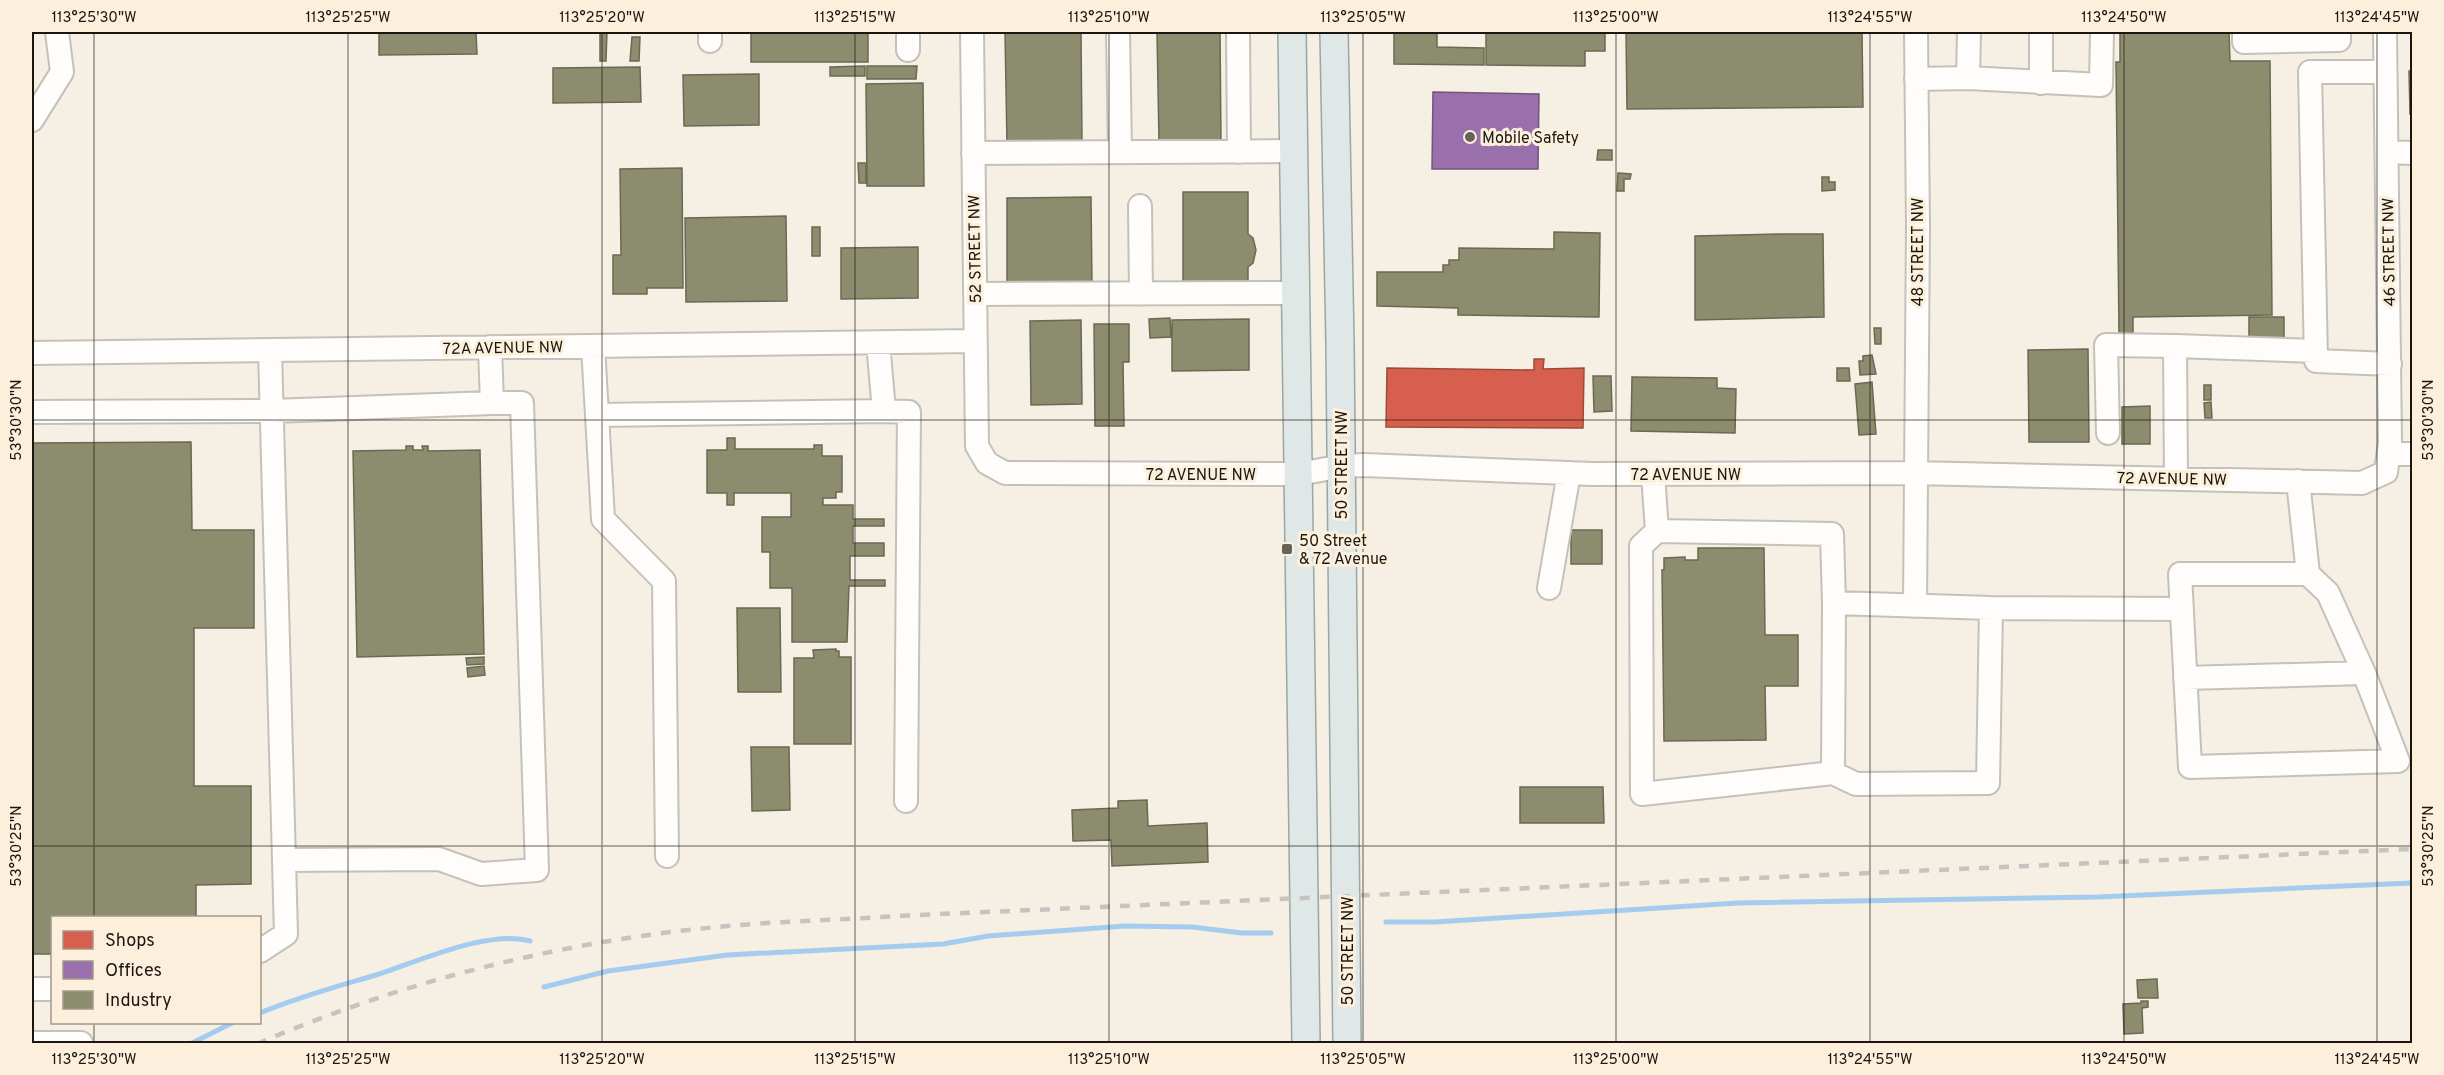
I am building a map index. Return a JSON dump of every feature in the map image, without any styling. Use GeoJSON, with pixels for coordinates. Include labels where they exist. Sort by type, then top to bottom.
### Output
{"type":"FeatureCollection","features":[{"type":"Feature","properties":{"kind":"main road"},"geometry":{"type":"LineString","coordinates":[[1292,32],[1306,1044]]}},
{"type":"Feature","properties":{"kind":"main road","name":"50 STREET NW"},"geometry":{"type":"LineString","coordinates":[[1334,32],[1342,466],[1347,1044]]}},
{"type":"Feature","properties":{"kind":"street"},"geometry":{"type":"LineString","coordinates":[[32,120],[62,72],[57,32]]}},
{"type":"Feature","properties":{"kind":"street","name":"52 STREET NW"},"geometry":{"type":"LineString","coordinates":[[972,32],[977,446],[987,463]]}},
{"type":"Feature","properties":{"kind":"street"},"geometry":{"type":"LineString","coordinates":[[1118,32],[1120,152]]}},
{"type":"Feature","properties":{"kind":"street"},"geometry":{"type":"LineString","coordinates":[[1238,32],[1239,152]]}},
{"type":"Feature","properties":{"kind":"street","name":"48 STREET NW"},"geometry":{"type":"LineString","coordinates":[[1915,606],[1914,473],[1918,226],[1916,32]]}},
{"type":"Feature","properties":{"kind":"street"},"geometry":{"type":"LineString","coordinates":[[1968,78],[1969,32]]}},
{"type":"Feature","properties":{"kind":"street"},"geometry":{"type":"LineString","coordinates":[[2041,32],[2041,83]]}},
{"type":"Feature","properties":{"kind":"street"},"geometry":{"type":"LineString","coordinates":[[1916,79],[1968,78],[2101,85],[2102,32]]}},
{"type":"Feature","properties":{"kind":"street"},"geometry":{"type":"LineString","coordinates":[[2244,32],[2244,42],[2339,40],[2339,32]]}},
{"type":"Feature","properties":{"kind":"street","name":"46 STREET NW"},"geometry":{"type":"LineString","coordinates":[[2385,32],[2390,364],[2387,463]]}},
{"type":"Feature","properties":{"kind":"street"},"geometry":{"type":"LineString","coordinates":[[2385,72],[2310,72],[2316,361],[2390,364]]}},
{"type":"Feature","properties":{"kind":"street"},"geometry":{"type":"LineString","coordinates":[[973,153],[1293,151]]}},
{"type":"Feature","properties":{"kind":"street"},"geometry":{"type":"LineString","coordinates":[[2387,152],[2412,153]]}},
{"type":"Feature","properties":{"kind":"street"},"geometry":{"type":"LineString","coordinates":[[1140,206],[1141,294]]}},
{"type":"Feature","properties":{"kind":"street"},"geometry":{"type":"LineString","coordinates":[[975,294],[1296,293]]}},
{"type":"Feature","properties":{"kind":"street","name":"72A AVENUE NW"},"geometry":{"type":"LineString","coordinates":[[32,353],[975,341]]}},
{"type":"Feature","properties":{"kind":"street"},"geometry":{"type":"LineString","coordinates":[[878,343],[884,411]]}},
{"type":"Feature","properties":{"kind":"street"},"geometry":{"type":"LineString","coordinates":[[2108,433],[2106,345],[2316,351]]}},
{"type":"Feature","properties":{"kind":"street"},"geometry":{"type":"LineString","coordinates":[[593,346],[603,519],[664,581],[667,856]]}},
{"type":"Feature","properties":{"kind":"street"},"geometry":{"type":"LineString","coordinates":[[2175,346],[2176,478]]}},
{"type":"Feature","properties":{"kind":"street"},"geometry":{"type":"LineString","coordinates":[[490,347],[492,403]]}},
{"type":"Feature","properties":{"kind":"street"},"geometry":{"type":"LineString","coordinates":[[261,950],[286,934],[270,350]]}},
{"type":"Feature","properties":{"kind":"street"},"geometry":{"type":"LineString","coordinates":[[32,412],[272,411],[522,403],[537,870],[481,874],[439,859],[284,860]]}},
{"type":"Feature","properties":{"kind":"street"},"geometry":{"type":"LineString","coordinates":[[597,415],[909,412],[906,801]]}},
{"type":"Feature","properties":{"kind":"street"},"geometry":{"type":"LineString","coordinates":[[2387,463],[2412,454]]}},
{"type":"Feature","properties":{"kind":"street","name":"72 AVENUE NW"},"geometry":{"type":"LineString","coordinates":[[987,463],[1005,473],[1021,474],[1299,474],[1342,466],[1569,473],[1914,473],[2362,483],[2387,463]]}},
{"type":"Feature","properties":{"kind":"street"},"geometry":{"type":"LineString","coordinates":[[1549,588],[1569,473]]}},
{"type":"Feature","properties":{"kind":"street"},"geometry":{"type":"LineString","coordinates":[[1653,474],[1657,531]]}},
{"type":"Feature","properties":{"kind":"street"},"geometry":{"type":"LineString","coordinates":[[2298,481],[2308,574],[2328,593],[2364,673],[2398,761],[2190,767],[2180,574],[2308,574]]}},
{"type":"Feature","properties":{"kind":"street"},"geometry":{"type":"LineString","coordinates":[[1833,773],[1832,534],[1657,531],[1641,546],[1642,794],[1833,773],[1856,784],[1988,783],[1991,608]]}},
{"type":"Feature","properties":{"kind":"street"},"geometry":{"type":"LineString","coordinates":[[1834,603],[1991,608],[2182,609]]}},
{"type":"Feature","properties":{"kind":"street"},"geometry":{"type":"LineString","coordinates":[[2186,678],[2364,673]]}},
{"type":"Feature","properties":{"kind":"street"},"geometry":{"type":"LineString","coordinates":[[32,989],[51,989]]}},
{"type":"Feature","properties":{"kind":"street"},"geometry":{"type":"LineString","coordinates":[[32,1043],[81,1043]]}},
{"type":"Feature","properties":{"kind":"building: Shops"},"geometry":{"type":"Polygon","coordinates":[[[1534,359],[1544,359],[1543,369],[1584,368],[1583,428],[1386,427],[1387,368],[1534,370],[1534,359]]]}},
{"type":"Feature","properties":{"kind":"building: Offices"},"geometry":{"type":"Polygon","coordinates":[[[1433,92],[1539,94],[1538,169],[1432,169],[1433,92]]]}},
{"type":"Feature","properties":{"kind":"building: Industry"},"geometry":{"type":"Polygon","coordinates":[[[379,32],[476,32],[477,54],[379,55],[379,32]]]}},
{"type":"Feature","properties":{"kind":"building: Industry"},"geometry":{"type":"Polygon","coordinates":[[[600,32],[607,32],[606,61],[600,61],[600,32]]]}},
{"type":"Feature","properties":{"kind":"building: Industry"},"geometry":{"type":"Polygon","coordinates":[[[751,32],[868,32],[868,62],[751,62],[751,32]]]}},
{"type":"Feature","properties":{"kind":"building: Industry"},"geometry":{"type":"Polygon","coordinates":[[[1005,32],[1081,32],[1082,143],[1007,144],[1005,32]]]}},
{"type":"Feature","properties":{"kind":"building: Industry"},"geometry":{"type":"Polygon","coordinates":[[[1157,32],[1220,32],[1221,141],[1159,142],[1157,32]]]}},
{"type":"Feature","properties":{"kind":"building: Industry"},"geometry":{"type":"Polygon","coordinates":[[[1394,32],[1437,32],[1437,47],[1484,48],[1484,65],[1394,64],[1394,32]]]}},
{"type":"Feature","properties":{"kind":"building: Industry"},"geometry":{"type":"Polygon","coordinates":[[[1486,32],[1605,32],[1605,51],[1585,51],[1585,66],[1486,65],[1486,32]]]}},
{"type":"Feature","properties":{"kind":"building: Industry"},"geometry":{"type":"Polygon","coordinates":[[[1626,32],[1862,32],[1863,107],[1627,109],[1626,32]]]}},
{"type":"Feature","properties":{"kind":"building: Industry"},"geometry":{"type":"Polygon","coordinates":[[[2120,32],[2229,32],[2230,61],[2270,61],[2272,315],[2133,317],[2133,333],[2119,333],[2116,62],[2120,62],[2120,32]]]}},
{"type":"Feature","properties":{"kind":"building: Industry"},"geometry":{"type":"Polygon","coordinates":[[[632,37],[640,37],[639,61],[630,61],[632,37]]]}},
{"type":"Feature","properties":{"kind":"building: Industry"},"geometry":{"type":"Polygon","coordinates":[[[865,66],[865,76],[830,76],[830,67],[865,66]]]}},
{"type":"Feature","properties":{"kind":"building: Industry"},"geometry":{"type":"Polygon","coordinates":[[[867,66],[917,66],[916,79],[867,79],[867,66]]]}},
{"type":"Feature","properties":{"kind":"building: Industry"},"geometry":{"type":"Polygon","coordinates":[[[640,67],[641,102],[553,103],[553,68],[640,67]]]}},
{"type":"Feature","properties":{"kind":"building: Industry"},"geometry":{"type":"Polygon","coordinates":[[[2409,71],[2412,71],[2412,114],[2410,114],[2409,71]]]}},
{"type":"Feature","properties":{"kind":"building: Industry"},"geometry":{"type":"Polygon","coordinates":[[[759,74],[759,125],[684,126],[683,75],[759,74]]]}},
{"type":"Feature","properties":{"kind":"building: Industry"},"geometry":{"type":"Polygon","coordinates":[[[923,83],[924,186],[867,186],[866,84],[923,83]]]}},
{"type":"Feature","properties":{"kind":"building: Industry"},"geometry":{"type":"Polygon","coordinates":[[[1598,150],[1612,150],[1612,160],[1597,160],[1598,150]]]}},
{"type":"Feature","properties":{"kind":"building: Industry"},"geometry":{"type":"Polygon","coordinates":[[[858,163],[866,163],[866,183],[859,183],[858,163]]]}},
{"type":"Feature","properties":{"kind":"building: Industry"},"geometry":{"type":"Polygon","coordinates":[[[682,168],[683,288],[647,288],[647,294],[613,294],[613,255],[621,255],[620,169],[682,168]]]}},
{"type":"Feature","properties":{"kind":"building: Industry"},"geometry":{"type":"Polygon","coordinates":[[[1618,173],[1631,174],[1630,179],[1624,179],[1624,191],[1617,191],[1618,173]]]}},
{"type":"Feature","properties":{"kind":"building: Industry"},"geometry":{"type":"Polygon","coordinates":[[[1822,177],[1829,177],[1829,182],[1835,182],[1835,190],[1822,191],[1822,177]]]}},
{"type":"Feature","properties":{"kind":"building: Industry"},"geometry":{"type":"Polygon","coordinates":[[[1183,192],[1248,192],[1248,234],[1253,238],[1256,250],[1253,263],[1248,267],[1248,284],[1183,284],[1183,192]]]}},
{"type":"Feature","properties":{"kind":"building: Industry"},"geometry":{"type":"Polygon","coordinates":[[[1091,197],[1092,286],[1007,286],[1007,198],[1091,197]]]}},
{"type":"Feature","properties":{"kind":"building: Industry"},"geometry":{"type":"Polygon","coordinates":[[[786,216],[787,301],[686,302],[685,218],[786,216]]]}},
{"type":"Feature","properties":{"kind":"building: Industry"},"geometry":{"type":"Polygon","coordinates":[[[812,227],[820,227],[820,256],[812,256],[812,227]]]}},
{"type":"Feature","properties":{"kind":"building: Industry"},"geometry":{"type":"Polygon","coordinates":[[[1554,232],[1600,233],[1599,317],[1458,315],[1458,308],[1377,306],[1377,272],[1443,272],[1443,265],[1449,265],[1449,260],[1459,260],[1459,248],[1554,249],[1554,232]]]}},
{"type":"Feature","properties":{"kind":"building: Industry"},"geometry":{"type":"Polygon","coordinates":[[[1823,234],[1824,317],[1695,320],[1695,236],[1823,234]]]}},
{"type":"Feature","properties":{"kind":"building: Industry"},"geometry":{"type":"Polygon","coordinates":[[[918,247],[918,298],[841,299],[841,248],[918,247]]]}},
{"type":"Feature","properties":{"kind":"building: Industry"},"geometry":{"type":"Polygon","coordinates":[[[2249,317],[2284,317],[2284,340],[2249,340],[2249,317]]]}},
{"type":"Feature","properties":{"kind":"building: Industry"},"geometry":{"type":"Polygon","coordinates":[[[1170,318],[1171,337],[1150,338],[1149,319],[1170,318]]]}},
{"type":"Feature","properties":{"kind":"building: Industry"},"geometry":{"type":"Polygon","coordinates":[[[1249,319],[1249,370],[1172,371],[1172,320],[1249,319]]]}},
{"type":"Feature","properties":{"kind":"building: Industry"},"geometry":{"type":"Polygon","coordinates":[[[1081,320],[1082,404],[1031,405],[1030,321],[1081,320]]]}},
{"type":"Feature","properties":{"kind":"building: Industry"},"geometry":{"type":"Polygon","coordinates":[[[1094,324],[1129,324],[1129,362],[1123,362],[1124,426],[1095,426],[1094,324]]]}},
{"type":"Feature","properties":{"kind":"building: Industry"},"geometry":{"type":"Polygon","coordinates":[[[1874,328],[1881,328],[1881,344],[1875,344],[1874,328]]]}},
{"type":"Feature","properties":{"kind":"building: Industry"},"geometry":{"type":"Polygon","coordinates":[[[2088,349],[2089,442],[2029,442],[2028,350],[2088,349]]]}},
{"type":"Feature","properties":{"kind":"building: Industry"},"geometry":{"type":"Polygon","coordinates":[[[1872,355],[1876,374],[1860,375],[1859,361],[1863,361],[1863,356],[1872,355]]]}},
{"type":"Feature","properties":{"kind":"building: Industry"},"geometry":{"type":"Polygon","coordinates":[[[1837,368],[1849,368],[1850,381],[1837,381],[1837,368]]]}},
{"type":"Feature","properties":{"kind":"building: Industry"},"geometry":{"type":"Polygon","coordinates":[[[1593,376],[1611,376],[1612,411],[1594,412],[1593,376]]]}},
{"type":"Feature","properties":{"kind":"building: Industry"},"geometry":{"type":"Polygon","coordinates":[[[1632,377],[1717,378],[1717,388],[1736,389],[1735,433],[1631,431],[1632,377]]]}},
{"type":"Feature","properties":{"kind":"building: Industry"},"geometry":{"type":"Polygon","coordinates":[[[1872,382],[1876,434],[1859,435],[1855,384],[1872,382]]]}},
{"type":"Feature","properties":{"kind":"building: Industry"},"geometry":{"type":"Polygon","coordinates":[[[2204,385],[2211,385],[2211,400],[2204,400],[2204,385]]]}},
{"type":"Feature","properties":{"kind":"building: Industry"},"geometry":{"type":"Polygon","coordinates":[[[2211,402],[2212,418],[2205,418],[2204,403],[2211,402]]]}},
{"type":"Feature","properties":{"kind":"building: Industry"},"geometry":{"type":"Polygon","coordinates":[[[2150,406],[2150,444],[2122,444],[2122,407],[2150,406]]]}},
{"type":"Feature","properties":{"kind":"building: Industry"},"geometry":{"type":"Polygon","coordinates":[[[727,438],[735,438],[735,449],[814,449],[814,445],[822,445],[822,456],[842,456],[842,492],[836,492],[836,498],[823,498],[823,505],[853,505],[853,519],[884,519],[884,526],[853,526],[853,543],[884,543],[884,556],[850,556],[850,580],[885,580],[885,586],[849,586],[847,642],[792,642],[792,588],[770,588],[770,552],[762,552],[762,517],[791,517],[791,493],[734,493],[734,505],[727,505],[727,493],[707,493],[707,450],[727,450],[727,438]]]}},
{"type":"Feature","properties":{"kind":"building: Industry"},"geometry":{"type":"Polygon","coordinates":[[[191,442],[192,530],[254,530],[254,628],[194,628],[194,786],[251,786],[251,884],[196,885],[196,916],[51,916],[51,954],[32,954],[32,443],[191,442]]]}},
{"type":"Feature","properties":{"kind":"building: Industry"},"geometry":{"type":"Polygon","coordinates":[[[406,446],[413,446],[413,450],[423,450],[422,446],[428,446],[428,451],[480,450],[484,654],[357,657],[353,451],[406,450],[406,446]]]}},
{"type":"Feature","properties":{"kind":"building: Industry"},"geometry":{"type":"Polygon","coordinates":[[[1571,530],[1602,530],[1602,564],[1571,564],[1571,530]]]}},
{"type":"Feature","properties":{"kind":"building: Industry"},"geometry":{"type":"Polygon","coordinates":[[[1698,548],[1764,548],[1765,635],[1798,635],[1798,686],[1765,686],[1766,740],[1664,741],[1662,570],[1664,570],[1664,558],[1685,557],[1685,560],[1698,560],[1698,548]]]}},
{"type":"Feature","properties":{"kind":"building: Industry"},"geometry":{"type":"Polygon","coordinates":[[[737,608],[780,608],[781,692],[738,692],[737,608]]]}},
{"type":"Feature","properties":{"kind":"building: Industry"},"geometry":{"type":"Polygon","coordinates":[[[836,649],[839,651],[839,657],[851,657],[851,744],[794,744],[794,658],[814,658],[813,650],[836,649]]]}},
{"type":"Feature","properties":{"kind":"building: Industry"},"geometry":{"type":"Polygon","coordinates":[[[484,657],[484,664],[467,665],[466,658],[484,657]]]}},
{"type":"Feature","properties":{"kind":"building: Industry"},"geometry":{"type":"Polygon","coordinates":[[[484,666],[485,675],[468,677],[467,668],[484,666]]]}},
{"type":"Feature","properties":{"kind":"building: Industry"},"geometry":{"type":"Polygon","coordinates":[[[751,747],[789,747],[790,810],[752,811],[751,747]]]}},
{"type":"Feature","properties":{"kind":"building: Industry"},"geometry":{"type":"Polygon","coordinates":[[[1520,787],[1603,787],[1604,823],[1520,823],[1520,787]]]}},
{"type":"Feature","properties":{"kind":"building: Industry"},"geometry":{"type":"Polygon","coordinates":[[[1147,800],[1148,826],[1207,823],[1208,862],[1112,866],[1111,840],[1073,841],[1072,810],[1118,808],[1118,801],[1147,800]]]}},
{"type":"Feature","properties":{"kind":"building: Industry"},"geometry":{"type":"Polygon","coordinates":[[[2157,979],[2158,998],[2138,998],[2137,980],[2157,979]]]}},
{"type":"Feature","properties":{"kind":"building: Industry"},"geometry":{"type":"Polygon","coordinates":[[[2141,1001],[2148,1001],[2148,1007],[2142,1008],[2143,1033],[2124,1034],[2123,1004],[2141,1003],[2141,1001]]]}},
{"type":"Feature","properties":{"kind":"waterway"},"geometry":{"type":"LineString","coordinates":[[1386,922],[1435,922],[1738,903],[2098,897],[2412,883]]}},
{"type":"Feature","properties":{"kind":"waterway"},"geometry":{"type":"LineString","coordinates":[[544,987],[608,971],[727,955],[943,944],[988,936],[1125,926],[1192,927],[1242,933],[1271,933]]}},
{"type":"Feature","properties":{"kind":"waterway"},"geometry":{"type":"LineString","coordinates":[[261,1013],[455,948],[495,939],[514,938],[530,941]]}},
{"type":"Feature","properties":{"kind":"waterway"},"geometry":{"type":"LineString","coordinates":[[190,1044],[230,1024]]}},
{"type":"Feature","properties":{"kind":"railway"},"geometry":{"type":"LineString","coordinates":[[257,1044],[370,1001],[488,966],[607,941],[728,926],[896,916],[2412,849]]}},
{"type":"Feature","properties":{"kind":"place","name":"Mobile Safety"},"geometry":{"type":"Point","coordinates":[1470,137]}},
{"type":"Feature","properties":{"kind":"place","name":"50 Street & 72 Avenue"},"geometry":{"type":"Point","coordinates":[1287,549]}}]}
